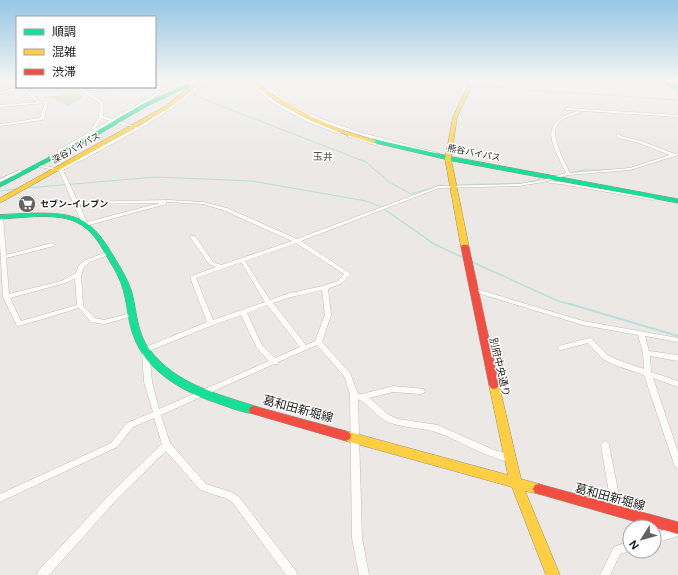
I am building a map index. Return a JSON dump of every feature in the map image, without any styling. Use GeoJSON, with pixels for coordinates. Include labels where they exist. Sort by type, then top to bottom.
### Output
{"type":"FeatureCollection","features":[{"type":"Feature","properties":{"kind":"main road","name":"深谷バイパス"},"geometry":{"type":"LineString","coordinates":[[0,185],[138,109]]}},
{"type":"Feature","properties":{"kind":"main road","name":"深谷バイパス"},"geometry":{"type":"LineString","coordinates":[[0,200],[136,128],[165,109]]}},
{"type":"Feature","properties":{"kind":"main road","name":"熊谷バイパス"},"geometry":{"type":"LineString","coordinates":[[293,109],[315,120],[365,138],[448,158],[616,188],[678,201]]}},
{"type":"Feature","properties":{"kind":"main road","name":"別府中央通り"},"geometry":{"type":"LineString","coordinates":[[460,109],[452,127],[448,158],[472,290],[516,484],[553,575]]}},
{"type":"Feature","properties":{"kind":"main road"},"geometry":{"type":"LineString","coordinates":[[1,217],[53,216],[64,217],[86,224]]}},
{"type":"Feature","properties":{"kind":"main road","name":"葛和田新堀線"},"geometry":{"type":"LineString","coordinates":[[86,224],[108,253],[126,285],[139,340],[145,350],[172,377],[202,394],[218,400],[617,511],[678,530]]}},
{"type":"Feature","properties":{"kind":"street"},"geometry":{"type":"LineString","coordinates":[[0,124],[42,119],[45,109]]}},
{"type":"Feature","properties":{"kind":"street"},"geometry":{"type":"LineString","coordinates":[[96,130],[93,129],[101,117],[102,109]]}},
{"type":"Feature","properties":{"kind":"street"},"geometry":{"type":"LineString","coordinates":[[0,182],[36,165],[134,109]]}},
{"type":"Feature","properties":{"kind":"street"},"geometry":{"type":"LineString","coordinates":[[101,117],[136,128],[167,109]]}},
{"type":"Feature","properties":{"kind":"street"},"geometry":{"type":"LineString","coordinates":[[289,109],[315,120]]}},
{"type":"Feature","properties":{"kind":"street"},"geometry":{"type":"LineString","coordinates":[[297,109],[315,120]]}},
{"type":"Feature","properties":{"kind":"street"},"geometry":{"type":"LineString","coordinates":[[568,109],[678,116]]}},
{"type":"Feature","properties":{"kind":"street"},"geometry":{"type":"LineString","coordinates":[[568,174],[552,141],[552,128],[555,123],[565,115],[586,110]]}},
{"type":"Feature","properties":{"kind":"street"},"geometry":{"type":"LineString","coordinates":[[618,135],[620,138],[640,142],[676,155]]}},
{"type":"Feature","properties":{"kind":"street"},"geometry":{"type":"LineString","coordinates":[[365,138],[436,153]]}},
{"type":"Feature","properties":{"kind":"street"},"geometry":{"type":"LineString","coordinates":[[365,138],[430,157]]}},
{"type":"Feature","properties":{"kind":"street"},"geometry":{"type":"LineString","coordinates":[[211,323],[192,277],[297,241],[385,206],[438,187],[508,185],[543,181],[568,174],[630,169],[676,155]]}},
{"type":"Feature","properties":{"kind":"street"},"geometry":{"type":"LineString","coordinates":[[463,158],[517,171],[543,173]]}},
{"type":"Feature","properties":{"kind":"street"},"geometry":{"type":"LineString","coordinates":[[36,165],[58,170],[86,224],[172,201]]}},
{"type":"Feature","properties":{"kind":"street"},"geometry":{"type":"LineString","coordinates":[[578,180],[616,188]]}},
{"type":"Feature","properties":{"kind":"street"},"geometry":{"type":"LineString","coordinates":[[543,181],[678,201]]}},
{"type":"Feature","properties":{"kind":"street"},"geometry":{"type":"LineString","coordinates":[[76,203],[172,201],[203,203],[225,208],[297,241],[348,274],[340,282],[325,288],[290,295],[211,323],[145,350],[148,382],[166,445],[203,487],[236,500],[292,575]]}},
{"type":"Feature","properties":{"kind":"street"},"geometry":{"type":"LineString","coordinates":[[1,217],[6,297],[19,324],[80,306]]}},
{"type":"Feature","properties":{"kind":"street"},"geometry":{"type":"LineString","coordinates":[[193,237],[211,263],[220,267]]}},
{"type":"Feature","properties":{"kind":"street"},"geometry":{"type":"LineString","coordinates":[[4,257],[52,245]]}},
{"type":"Feature","properties":{"kind":"street"},"geometry":{"type":"LineString","coordinates":[[108,253],[88,261],[81,266],[78,274],[80,306],[93,320],[104,322],[132,315]]}},
{"type":"Feature","properties":{"kind":"street"},"geometry":{"type":"LineString","coordinates":[[242,260],[269,303],[305,348]]}},
{"type":"Feature","properties":{"kind":"street"},"geometry":{"type":"LineString","coordinates":[[6,297],[63,282],[78,274]]}},
{"type":"Feature","properties":{"kind":"street"},"geometry":{"type":"LineString","coordinates":[[0,498],[114,445],[130,425],[318,342],[328,315],[325,288]]}},
{"type":"Feature","properties":{"kind":"street"},"geometry":{"type":"LineString","coordinates":[[472,290],[584,323],[678,340]]}},
{"type":"Feature","properties":{"kind":"street"},"geometry":{"type":"LineString","coordinates":[[243,312],[259,346],[275,362]]}},
{"type":"Feature","properties":{"kind":"street"},"geometry":{"type":"LineString","coordinates":[[641,333],[646,353],[648,375],[678,464]]}},
{"type":"Feature","properties":{"kind":"street"},"geometry":{"type":"LineString","coordinates":[[562,348],[589,340],[605,357],[648,375],[678,384]]}},
{"type":"Feature","properties":{"kind":"street"},"geometry":{"type":"LineString","coordinates":[[318,342],[347,375],[358,396],[386,417],[397,422],[438,428],[492,454],[510,458]]}},
{"type":"Feature","properties":{"kind":"street"},"geometry":{"type":"LineString","coordinates":[[646,353],[678,358]]}},
{"type":"Feature","properties":{"kind":"street"},"geometry":{"type":"LineString","coordinates":[[358,396],[393,389],[421,391]]}},
{"type":"Feature","properties":{"kind":"street"},"geometry":{"type":"LineString","coordinates":[[358,396],[355,437],[357,538],[364,575]]}},
{"type":"Feature","properties":{"kind":"street"},"geometry":{"type":"LineString","coordinates":[[42,575],[115,495],[166,445]]}},
{"type":"Feature","properties":{"kind":"street"},"geometry":{"type":"LineString","coordinates":[[605,445],[617,511]]}},
{"type":"Feature","properties":{"kind":"street"},"geometry":{"type":"LineString","coordinates":[[662,535],[678,530]]}},
{"type":"Feature","properties":{"kind":"street"},"geometry":{"type":"LineString","coordinates":[[605,575],[617,550],[622,548]]}},
{"type":"Feature","properties":{"kind":"waterway"},"geometry":{"type":"LineString","coordinates":[[229,109],[366,162],[389,182],[411,194],[442,185]]}},
{"type":"Feature","properties":{"kind":"waterway"},"geometry":{"type":"LineString","coordinates":[[560,175],[584,170],[613,170]]}},
{"type":"Feature","properties":{"kind":"waterway"},"geometry":{"type":"LineString","coordinates":[[26,188],[156,177],[252,181],[366,201],[379,206],[388,212]]}},
{"type":"Feature","properties":{"kind":"waterway"},"geometry":{"type":"LineString","coordinates":[[457,185],[524,183],[541,179]]}},
{"type":"Feature","properties":{"kind":"waterway"},"geometry":{"type":"LineString","coordinates":[[0,191],[15,189]]}},
{"type":"Feature","properties":{"kind":"waterway"},"geometry":{"type":"LineString","coordinates":[[387,211],[434,244],[464,258]]}},
{"type":"Feature","properties":{"kind":"waterway"},"geometry":{"type":"LineString","coordinates":[[470,261],[558,301],[573,305]]}},
{"type":"Feature","properties":{"kind":"waterway"},"geometry":{"type":"LineString","coordinates":[[570,304],[678,336]]}},
{"type":"Feature","properties":{"kind":"traffic: fast"},"geometry":{"type":"LineString","coordinates":[[0,185],[82,142],[138,109]]}},
{"type":"Feature","properties":{"kind":"traffic: fast"},"geometry":{"type":"LineString","coordinates":[[373,141],[453,159],[678,201]]}},
{"type":"Feature","properties":{"kind":"traffic: fast"},"geometry":{"type":"LineString","coordinates":[[0,217],[33,215],[58,216],[80,221],[89,227],[103,243],[122,277],[128,292],[138,338],[146,352],[156,364],[181,383],[195,390],[254,410]]}},
{"type":"Feature","properties":{"kind":"traffic: slow"},"geometry":{"type":"LineString","coordinates":[[0,201],[165,109]]}},
{"type":"Feature","properties":{"kind":"traffic: slow"},"geometry":{"type":"LineString","coordinates":[[293,109],[340,131],[373,141]]}},
{"type":"Feature","properties":{"kind":"traffic: slow"},"geometry":{"type":"LineString","coordinates":[[459,109],[455,117],[448,159],[465,247]]}},
{"type":"Feature","properties":{"kind":"traffic: slow"},"geometry":{"type":"LineString","coordinates":[[494,385],[516,483],[553,575]]}},
{"type":"Feature","properties":{"kind":"traffic: slow"},"geometry":{"type":"LineString","coordinates":[[346,436],[539,489]]}},
{"type":"Feature","properties":{"kind":"traffic: jam"},"geometry":{"type":"LineString","coordinates":[[465,247],[494,385]]}},
{"type":"Feature","properties":{"kind":"traffic: jam"},"geometry":{"type":"LineString","coordinates":[[254,410],[346,436]]}},
{"type":"Feature","properties":{"kind":"traffic: jam"},"geometry":{"type":"LineString","coordinates":[[539,489],[678,528]]}},
{"type":"Feature","properties":{"kind":"place","name":"セブン-イレブン"},"geometry":{"type":"Point","coordinates":[27,204]}},
{"type":"Feature","properties":{"kind":"district","name":"玉井"},"geometry":{"type":"Point","coordinates":[323,156]}}]}
